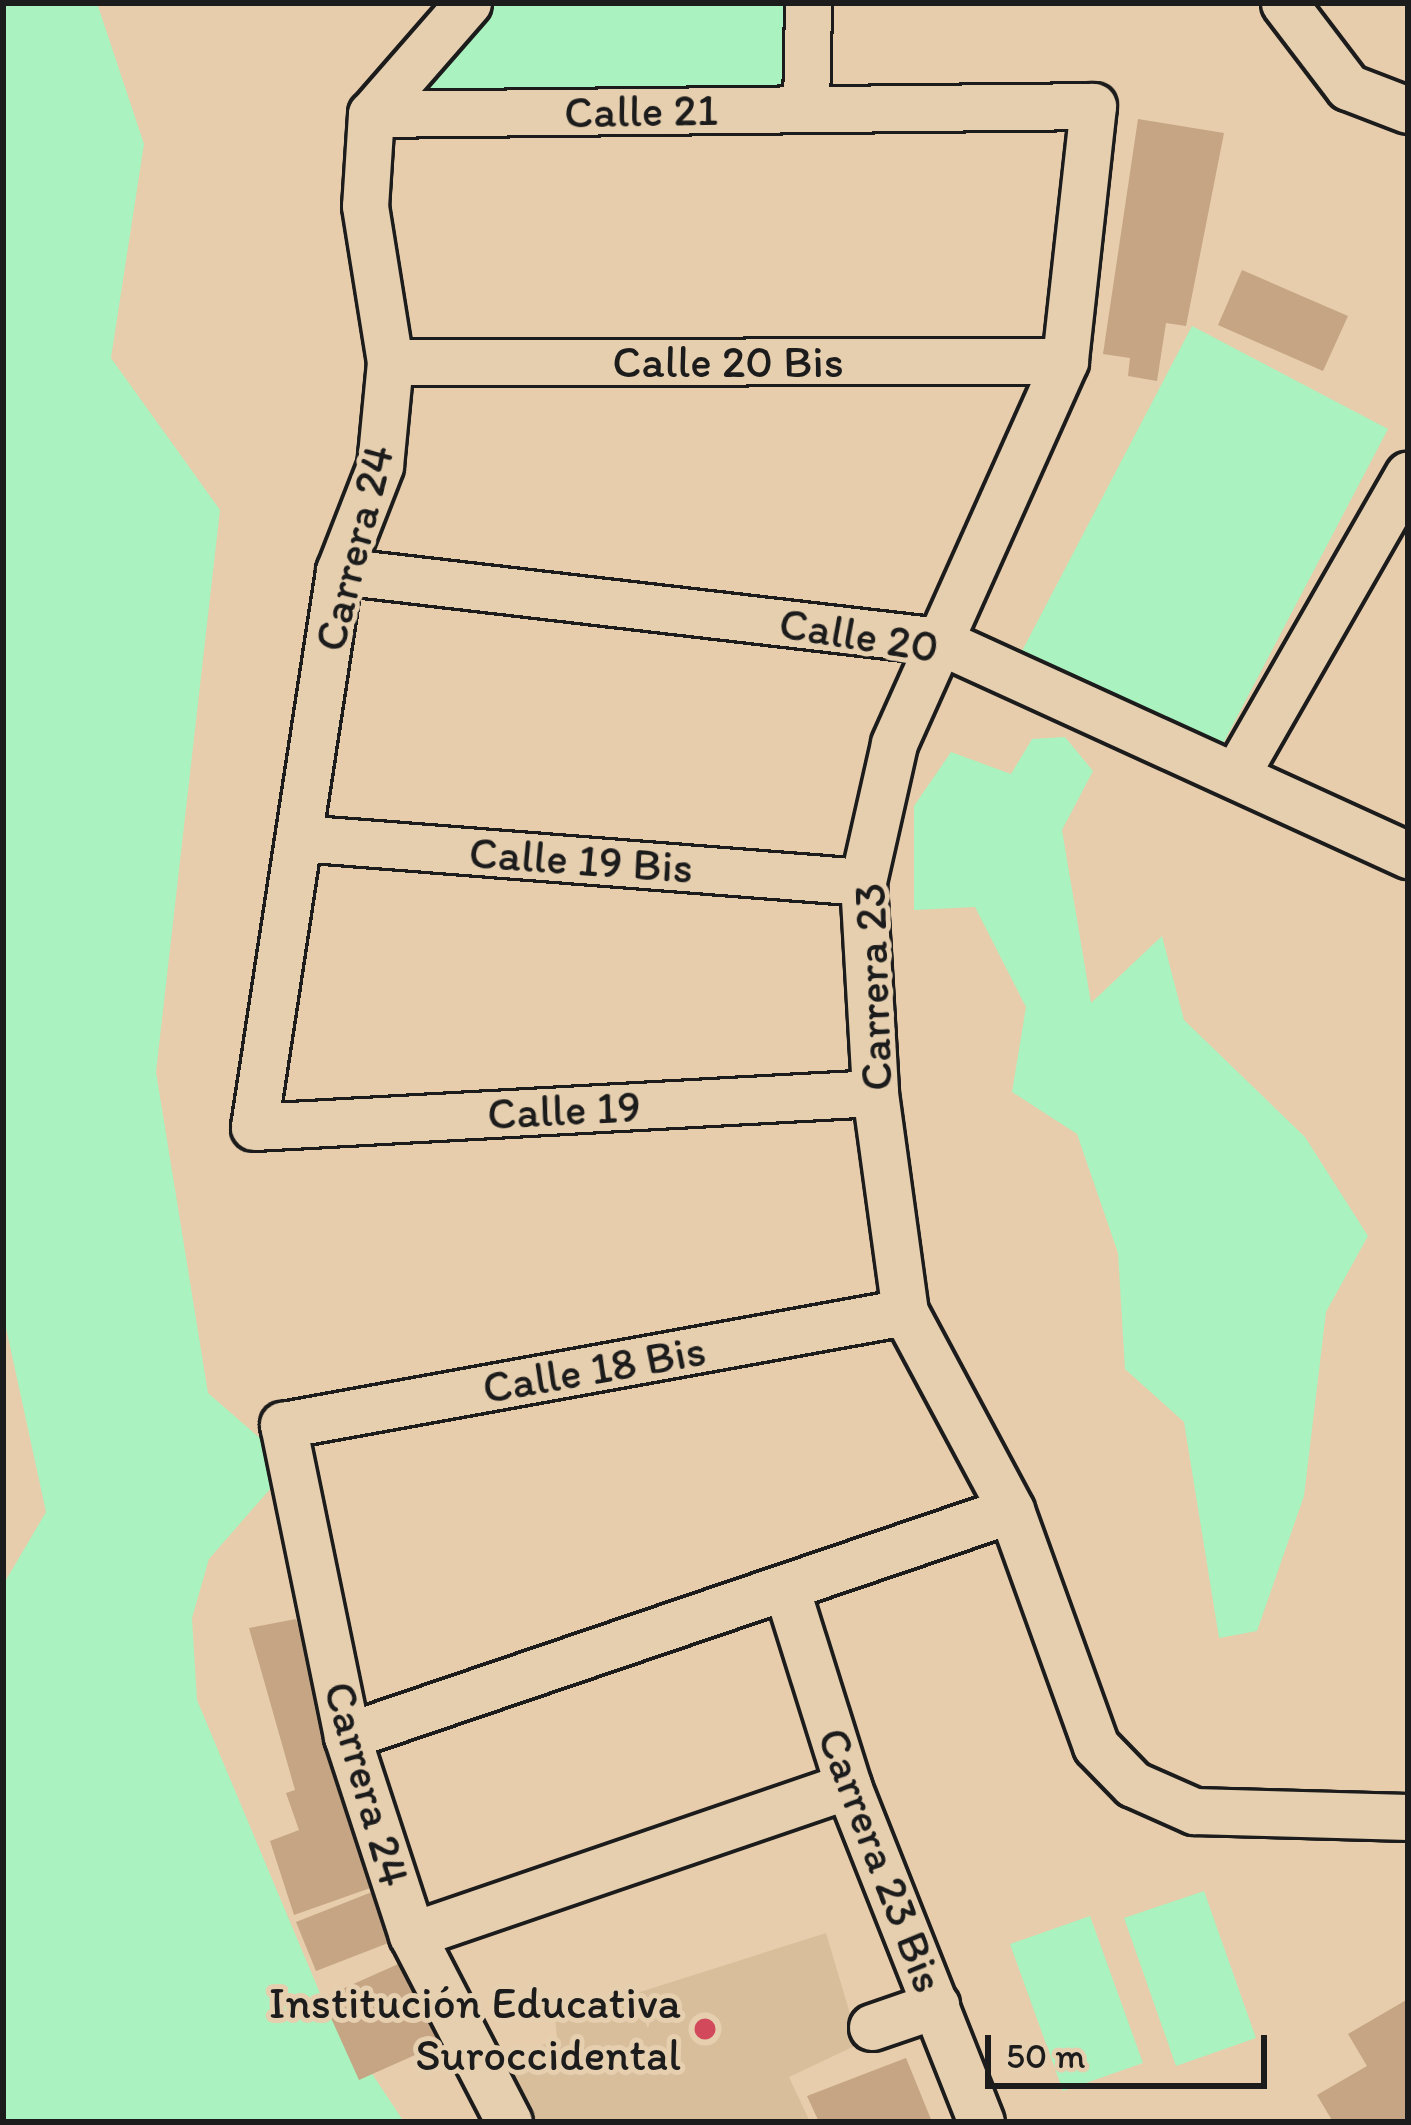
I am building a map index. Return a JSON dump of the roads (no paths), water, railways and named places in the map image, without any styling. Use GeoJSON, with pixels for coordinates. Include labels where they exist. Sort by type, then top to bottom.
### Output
{"type":"FeatureCollection","features":[{"type":"Feature","properties":{"kind":"street"},"geometry":{"type":"LineString","coordinates":[[371,114],[468,3]]}},
{"type":"Feature","properties":{"kind":"street"},"geometry":{"type":"LineString","coordinates":[[806,110],[808,3]]}},
{"type":"Feature","properties":{"kind":"street"},"geometry":{"type":"LineString","coordinates":[[1284,3],[1348,87],[1408,110]]}},
{"type":"Feature","properties":{"kind":"street","name":"Carrera 23"},"geometry":{"type":"LineString","coordinates":[[806,110],[1093,106],[1065,362],[895,744],[863,882],[875,1094],[905,1312],[1011,1510],[1096,1746],[1132,1784],[1194,1811],[1408,1817]]}},
{"type":"Feature","properties":{"kind":"street","name":"Calle 21"},"geometry":{"type":"LineString","coordinates":[[371,114],[806,110]]}},
{"type":"Feature","properties":{"kind":"street","name":"Carrera 24"},"geometry":{"type":"LineString","coordinates":[[254,1127],[339,571],[380,466],[390,362],[365,206],[371,114]]}},
{"type":"Feature","properties":{"kind":"street","name":"Calle 20 Bis"},"geometry":{"type":"LineString","coordinates":[[390,362],[1065,362]]}},
{"type":"Feature","properties":{"kind":"street"},"geometry":{"type":"LineString","coordinates":[[1237,773],[1408,475]]}},
{"type":"Feature","properties":{"kind":"street","name":"Calle 20"},"geometry":{"type":"LineString","coordinates":[[339,571],[939,641],[1237,773],[1408,855]]}},
{"type":"Feature","properties":{"kind":"street","name":"Calle 19 Bis"},"geometry":{"type":"LineString","coordinates":[[298,838],[863,882]]}},
{"type":"Feature","properties":{"kind":"street","name":"Calle 19"},"geometry":{"type":"LineString","coordinates":[[254,1127],[875,1094]]}},
{"type":"Feature","properties":{"kind":"street","name":"Calle 18 Bis"},"geometry":{"type":"LineString","coordinates":[[283,1425],[905,1312]]}},
{"type":"Feature","properties":{"kind":"street","name":"Carrera 24"},"geometry":{"type":"LineString","coordinates":[[283,1425],[347,1736],[412,1935],[509,2122]]}},
{"type":"Feature","properties":{"kind":"street"},"geometry":{"type":"LineString","coordinates":[[347,1736],[788,1594],[1011,1510]]}},
{"type":"Feature","properties":{"kind":"street","name":"Carrera 23 Bis"},"geometry":{"type":"LineString","coordinates":[[788,1594],[848,1786],[981,2122]]}},
{"type":"Feature","properties":{"kind":"street"},"geometry":{"type":"LineString","coordinates":[[412,1935],[848,1786]]}},
{"type":"Feature","properties":{"kind":"street"},"geometry":{"type":"LineString","coordinates":[[872,2027],[936,2005]]}},
{"type":"Feature","properties":{"kind":"place","name":"Institución Educativa Suroccidental"},"geometry":{"type":"Point","coordinates":[705,2029]}}]}
